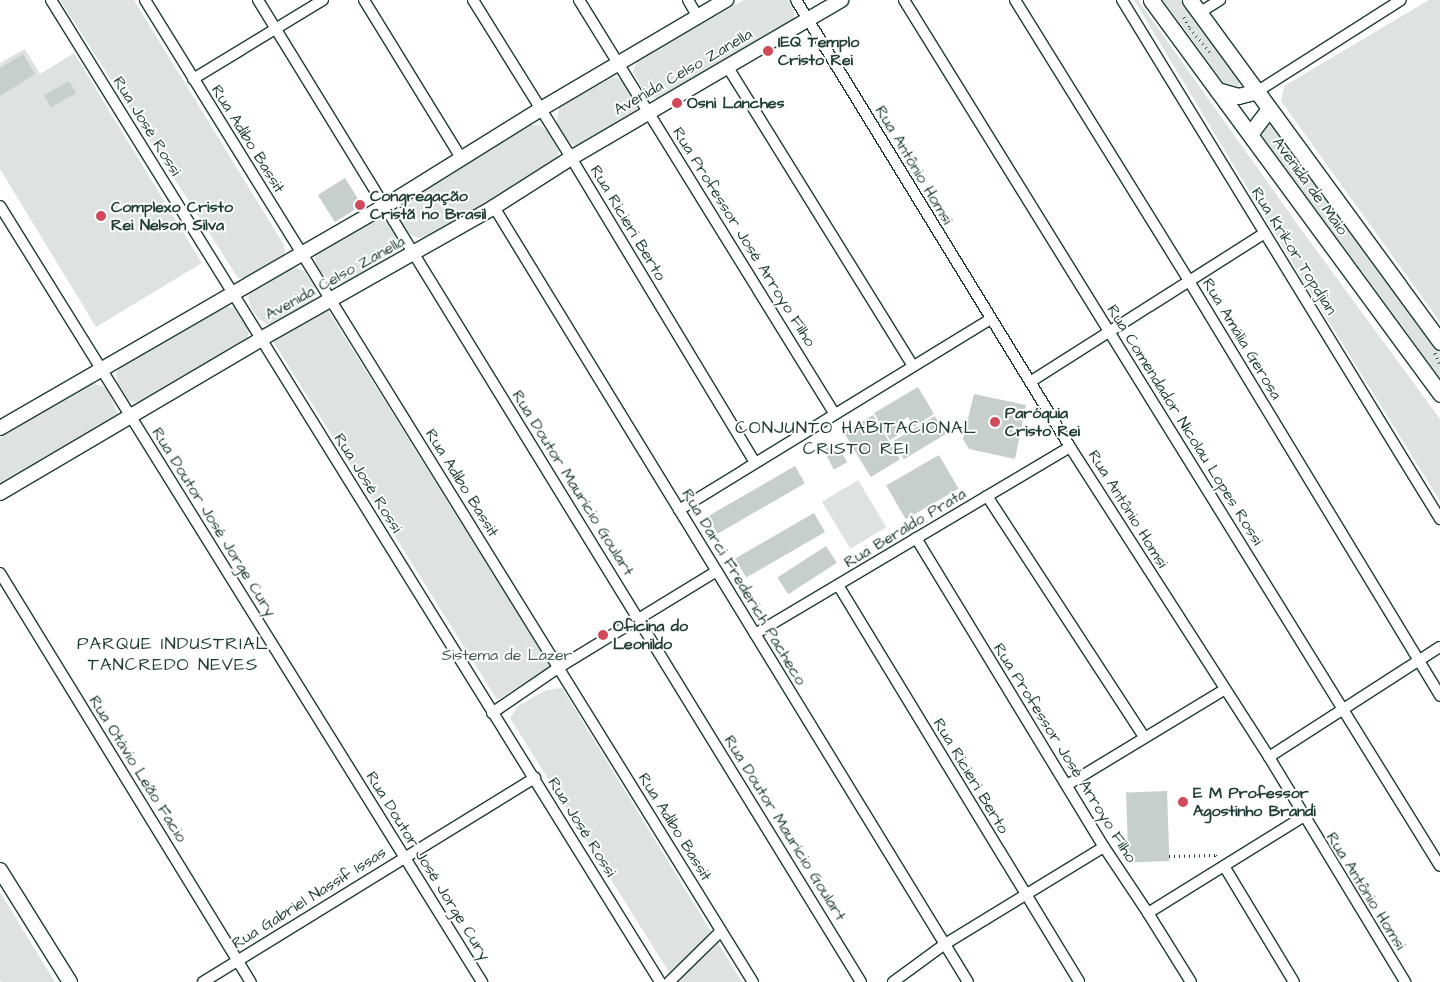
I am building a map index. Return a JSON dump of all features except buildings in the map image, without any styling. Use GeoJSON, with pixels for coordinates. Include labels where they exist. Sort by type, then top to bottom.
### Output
{"type":"FeatureCollection","features":[{"type":"Feature","properties":{"kind":"main road","name":"Avenida de Maio"},"geometry":{"type":"LineString","coordinates":[[1151,0],[1440,394]]}},
{"type":"Feature","properties":{"kind":"main road","name":"Avenida de Maio"},"geometry":{"type":"LineString","coordinates":[[1190,0],[1440,342]]}},
{"type":"Feature","properties":{"kind":"main road"},"geometry":{"type":"LineString","coordinates":[[1217,90],[1238,96],[1258,92]]}},
{"type":"Feature","properties":{"kind":"main road"},"geometry":{"type":"LineString","coordinates":[[1250,134],[1269,109]]}},
{"type":"Feature","properties":{"kind":"street","name":"Rua José Rossi"},"geometry":{"type":"LineString","coordinates":[[51,0],[660,982]]}},
{"type":"Feature","properties":{"kind":"street","name":"Rua Adibo Bassit"},"geometry":{"type":"LineString","coordinates":[[145,0],[753,982]]}},
{"type":"Feature","properties":{"kind":"street","name":"Rua Doutor Maurício Goulart"},"geometry":{"type":"LineString","coordinates":[[258,0],[862,982]]}},
{"type":"Feature","properties":{"kind":"street"},"geometry":{"type":"LineString","coordinates":[[193,79],[323,0]]}},
{"type":"Feature","properties":{"kind":"street"},"geometry":{"type":"LineString","coordinates":[[364,0],[462,159]]}},
{"type":"Feature","properties":{"kind":"street","name":"Rua Ricieri Berto"},"geometry":{"type":"LineString","coordinates":[[473,0],[571,158],[755,463]]}},
{"type":"Feature","properties":{"kind":"street","name":"Rua Professor José Arroyo Filho"},"geometry":{"type":"LineString","coordinates":[[579,0],[835,414]]}},
{"type":"Feature","properties":{"kind":"street"},"geometry":{"type":"LineString","coordinates":[[688,0],[698,17]]}},
{"type":"Feature","properties":{"kind":"street"},"geometry":{"type":"LineString","coordinates":[[0,428],[101,368],[303,254],[462,159],[541,109],[726,0]]}},
{"type":"Feature","properties":{"kind":"street","name":"Rua Antônio Homsi"},"geometry":{"type":"LineString","coordinates":[[796,0],[1070,447],[1268,758],[1405,982]]}},
{"type":"Feature","properties":{"kind":"street","name":"Avenida Celso Zanella"},"geometry":{"type":"LineString","coordinates":[[0,493],[261,339],[414,254],[648,112],[841,0]]}},
{"type":"Feature","properties":{"kind":"street","name":"Rua Comendador Nicolau Lopes Rossi"},"geometry":{"type":"LineString","coordinates":[[904,0],[1440,866]]}},
{"type":"Feature","properties":{"kind":"street","name":"Rua Amália Gerosa"},"geometry":{"type":"LineString","coordinates":[[1014,0],[1189,281],[1440,696]]}},
{"type":"Feature","properties":{"kind":"street","name":"Rua Krikor Topdjian"},"geometry":{"type":"LineString","coordinates":[[1122,0],[1440,518]]}},
{"type":"Feature","properties":{"kind":"street"},"geometry":{"type":"LineString","coordinates":[[1199,13],[1220,0]]}},
{"type":"Feature","properties":{"kind":"street"},"geometry":{"type":"LineString","coordinates":[[1258,92],[1401,0]]}},
{"type":"Feature","properties":{"kind":"street"},"geometry":{"type":"LineString","coordinates":[[727,66],[912,366]]}},
{"type":"Feature","properties":{"kind":"street","name":"Rua Doutor José Jorge Cury"},"geometry":{"type":"LineString","coordinates":[[0,206],[482,982]]}},
{"type":"Feature","properties":{"kind":"street","name":"Rua Darci Frederich Pacheco"},"geometry":{"type":"LineString","coordinates":[[494,207],[968,982]]}},
{"type":"Feature","properties":{"kind":"street"},"geometry":{"type":"LineString","coordinates":[[1030,382],[1265,232]]}},
{"type":"Feature","properties":{"kind":"street"},"geometry":{"type":"LineString","coordinates":[[679,510],[991,319]]}},
{"type":"Feature","properties":{"kind":"street","name":"Rua Beraldo Prata"},"geometry":{"type":"LineString","coordinates":[[755,634],[1070,447]]}},
{"type":"Feature","properties":{"kind":"street"},"geometry":{"type":"LineString","coordinates":[[987,496],[1144,737]]}},
{"type":"Feature","properties":{"kind":"street","name":"Rua Professor José Arroyo Filho"},"geometry":{"type":"LineString","coordinates":[[916,538],[1104,847],[1148,912],[1191,982]]}},
{"type":"Feature","properties":{"kind":"street"},"geometry":{"type":"LineString","coordinates":[[492,713],[558,668],[717,571]]}},
{"type":"Feature","properties":{"kind":"street","name":"Rua Otávio Leão Facio"},"geometry":{"type":"LineString","coordinates":[[0,573],[251,982]]}},
{"type":"Feature","properties":{"kind":"street","name":"Rua Ricieri Berto"},"geometry":{"type":"LineString","coordinates":[[838,585],[1079,982]]}},
{"type":"Feature","properties":{"kind":"street"},"geometry":{"type":"LineString","coordinates":[[1268,758],[1440,647]]}},
{"type":"Feature","properties":{"kind":"street"},"geometry":{"type":"LineString","coordinates":[[1066,785],[1224,690]]}},
{"type":"Feature","properties":{"kind":"street","name":"Rua Gabriel Nassif Issas"},"geometry":{"type":"LineString","coordinates":[[203,982],[535,778]]}},
{"type":"Feature","properties":{"kind":"street"},"geometry":{"type":"LineString","coordinates":[[1148,912],[1303,817]]}},
{"type":"Feature","properties":{"kind":"street"},"geometry":{"type":"LineString","coordinates":[[893,982],[945,944],[1104,847]]}},
{"type":"Feature","properties":{"kind":"street"},"geometry":{"type":"LineString","coordinates":[[1224,866],[1294,982]]}},
{"type":"Feature","properties":{"kind":"street"},"geometry":{"type":"LineString","coordinates":[[0,870],[70,982]]}},
{"type":"Feature","properties":{"kind":"street"},"geometry":{"type":"LineString","coordinates":[[668,982],[721,931]]}},
{"type":"Feature","properties":{"kind":"path"},"geometry":{"type":"LineString","coordinates":[[1169,856],[1216,855],[1224,866]]}},
{"type":"Feature","properties":{"kind":"green space"},"geometry":{"type":"Polygon","coordinates":[[[60,0],[134,0],[284,245],[285,252],[281,260],[249,278],[238,278],[60,0]]]}},
{"type":"Feature","properties":{"kind":"green space"},"geometry":{"type":"Polygon","coordinates":[[[744,0],[788,0],[794,11],[794,18],[789,24],[665,98],[655,98],[645,94],[633,71],[637,61],[744,0]]]}},
{"type":"Feature","properties":{"kind":"green space"},"geometry":{"type":"Polygon","coordinates":[[[1134,0],[1138,0],[1306,236],[1440,419],[1440,501],[1301,277],[1134,0]]]}},
{"type":"Feature","properties":{"kind":"green space"},"geometry":{"type":"Polygon","coordinates":[[[1163,0],[1182,0],[1240,78],[1239,87],[1228,89],[1163,0]]]}},
{"type":"Feature","properties":{"kind":"green space"},"geometry":{"type":"Polygon","coordinates":[[[1429,0],[1440,0],[1440,322],[1281,101],[1284,86],[1429,0]]]}},
{"type":"Feature","properties":{"kind":"green space","name":"Complexo Cristo Rei Nelson Silva"},"geometry":{"type":"Polygon","coordinates":[[[25,49],[40,74],[74,53],[202,263],[96,327],[0,169],[0,63],[25,49]]]}},
{"type":"Feature","properties":{"kind":"green space"},"geometry":{"type":"Polygon","coordinates":[[[613,77],[622,79],[631,87],[637,103],[635,115],[587,144],[576,146],[563,139],[556,125],[559,107],[613,77]]]}},
{"type":"Feature","properties":{"kind":"green space"},"geometry":{"type":"Polygon","coordinates":[[[1267,123],[1271,123],[1440,353],[1440,378],[1260,133],[1267,123]]]}},
{"type":"Feature","properties":{"kind":"green space"},"geometry":{"type":"Polygon","coordinates":[[[529,125],[539,125],[548,131],[559,151],[557,162],[430,237],[418,238],[406,232],[397,214],[400,200],[529,125]]]}},
{"type":"Feature","properties":{"kind":"green space"},"geometry":{"type":"Polygon","coordinates":[[[372,218],[385,218],[393,225],[399,241],[396,249],[392,255],[345,283],[333,284],[320,271],[316,264],[315,255],[372,218]]]}},
{"type":"Feature","properties":{"kind":"green space"},"geometry":{"type":"Polygon","coordinates":[[[293,267],[304,271],[315,287],[313,302],[280,324],[269,325],[259,319],[251,308],[248,297],[251,289],[293,267]]]}},
{"type":"Feature","properties":{"kind":"green space"},"geometry":{"type":"Polygon","coordinates":[[[220,306],[236,308],[242,315],[250,330],[246,342],[143,403],[129,401],[119,385],[116,375],[119,365],[220,306]]]}},
{"type":"Feature","properties":{"kind":"green space","name":"Sistema de Lazer"},"geometry":{"type":"Polygon","coordinates":[[[326,307],[551,667],[497,700],[273,340],[326,307]]]}},
{"type":"Feature","properties":{"kind":"green space"},"geometry":{"type":"Polygon","coordinates":[[[90,383],[103,386],[108,390],[119,418],[0,488],[0,437],[90,383]]]}},
{"type":"Feature","properties":{"kind":"green space"},"geometry":{"type":"Polygon","coordinates":[[[858,480],[886,527],[850,549],[822,502],[858,480]]]}},
{"type":"Feature","properties":{"kind":"green space","name":"Sistema de Lazer"},"geometry":{"type":"Polygon","coordinates":[[[562,688],[742,982],[675,982],[510,718],[518,706],[546,690],[562,688]]]}},
{"type":"Feature","properties":{"kind":"green space"},"geometry":{"type":"Polygon","coordinates":[[[0,892],[55,982],[1,982],[0,892]]]}},
{"type":"Feature","properties":{"kind":"place","name":"IEQ Templo Cristo Rei"},"geometry":{"type":"Point","coordinates":[768,51]}},
{"type":"Feature","properties":{"kind":"place","name":"Osni Lanches"},"geometry":{"type":"Point","coordinates":[677,103]}},
{"type":"Feature","properties":{"kind":"place","name":"Congregação Cristã no Brasil"},"geometry":{"type":"Point","coordinates":[360,205]}},
{"type":"Feature","properties":{"kind":"place","name":"Complexo Cristo Rei Nelson Silva"},"geometry":{"type":"Point","coordinates":[101,216]}},
{"type":"Feature","properties":{"kind":"place","name":"Paróquia Cristo Rei"},"geometry":{"type":"Point","coordinates":[995,422]}},
{"type":"Feature","properties":{"kind":"place","name":"Oficina do Leonildo"},"geometry":{"type":"Point","coordinates":[603,635]}},
{"type":"Feature","properties":{"kind":"place","name":"E M Professor Agostinho Brandi"},"geometry":{"type":"Point","coordinates":[1183,802]}},
{"type":"Feature","properties":{"kind":"district","name":"CONJUNTO HABITACIONAL CRISTO REI"},"geometry":{"type":"Point","coordinates":[856,439]}},
{"type":"Feature","properties":{"kind":"district","name":"PARQUE INDUSTRIAL TANCREDO NEVES"},"geometry":{"type":"Point","coordinates":[173,655]}}]}
